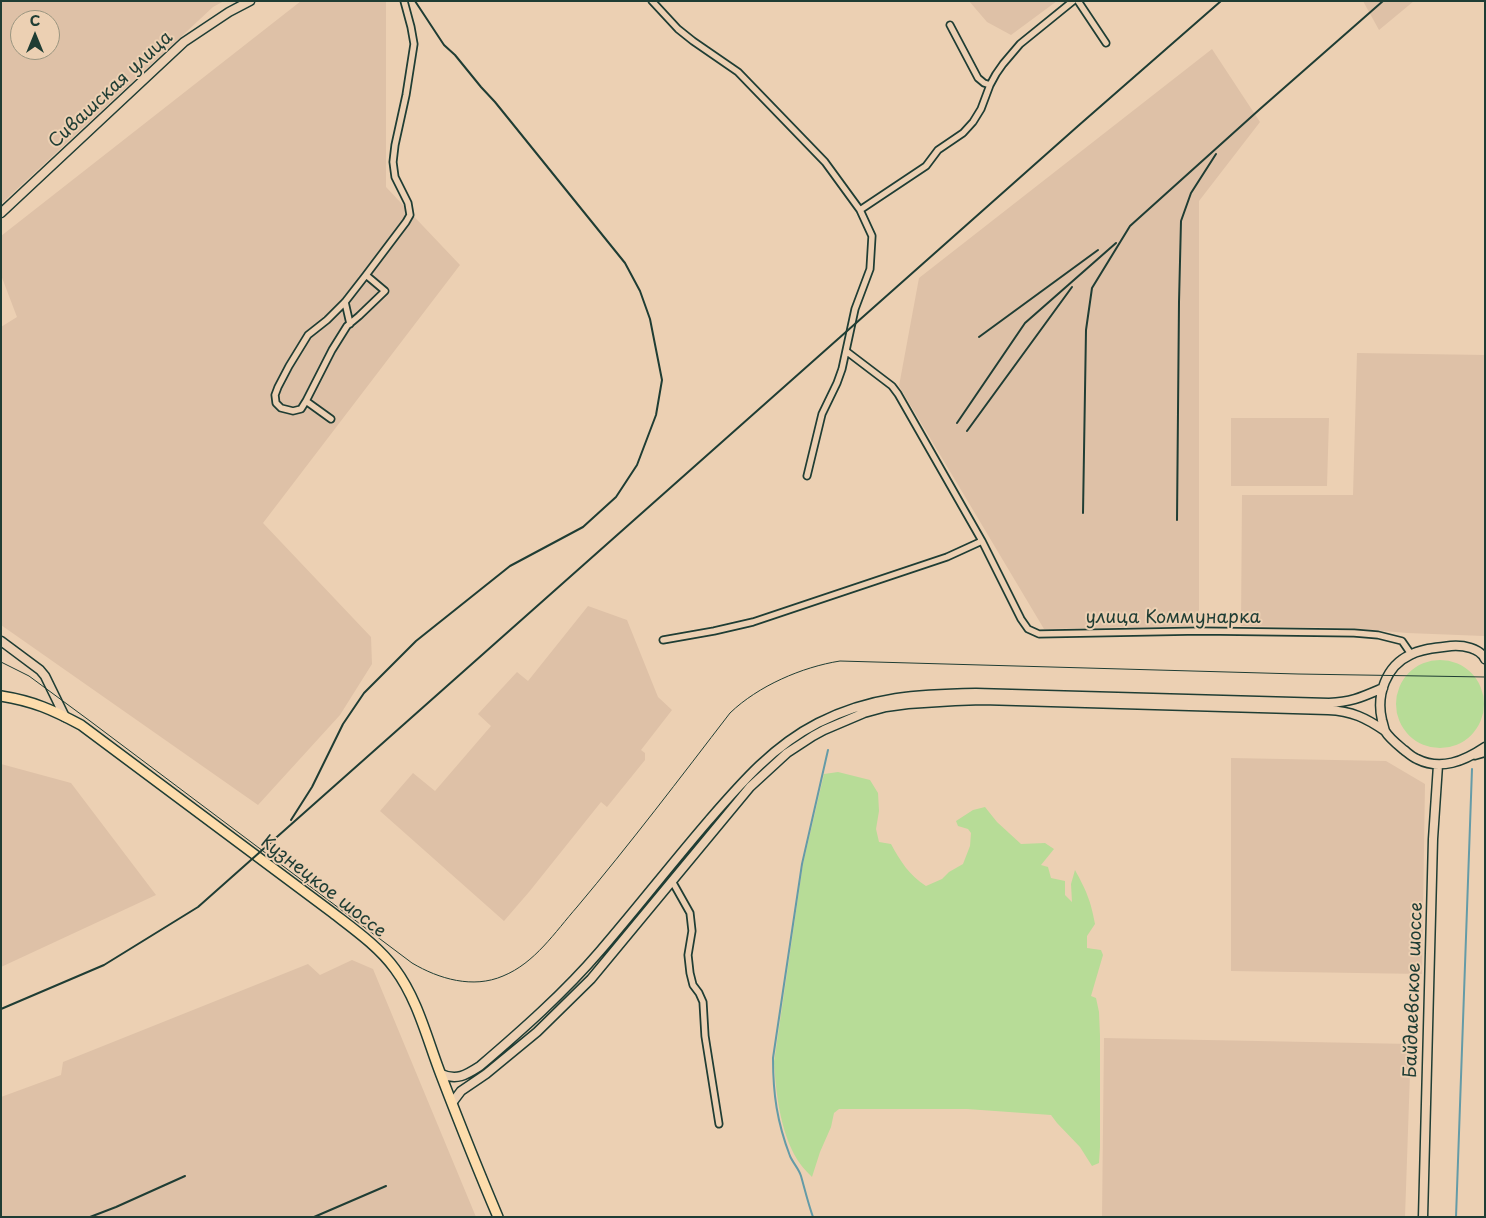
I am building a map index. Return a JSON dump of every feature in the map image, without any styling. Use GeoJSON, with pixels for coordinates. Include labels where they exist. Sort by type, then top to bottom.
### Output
{"type":"FeatureCollection","features":[{"type":"Feature","properties":{"kind":"main road","name":"Сивашская улица"},"geometry":{"type":"LineString","coordinates":[[1,213],[184,42],[229,12],[250,1]]}},
{"type":"Feature","properties":{"kind":"main road"},"geometry":{"type":"LineString","coordinates":[[1,641],[40,670],[45,676],[65,717]]}},
{"type":"Feature","properties":{"kind":"main road"},"geometry":{"type":"LineString","coordinates":[[1385,731],[1380,710],[1383,688],[1391,671],[1399,662],[1411,654],[1455,646],[1471,648],[1484,655]]}},
{"type":"Feature","properties":{"kind":"main road"},"geometry":{"type":"LineString","coordinates":[[441,1074],[451,1078],[458,1078],[472,1071],[530,1022],[582,972],[701,829],[756,768],[781,746],[820,722],[838,714],[883,699],[929,694],[976,693],[1329,703],[1358,699],[1383,688]]}},
{"type":"Feature","properties":{"kind":"main road","name":"Кузнецкое шоссе"},"geometry":{"type":"LineString","coordinates":[[1,696],[20,699],[48,708],[81,724],[367,940],[394,968],[405,984],[419,1013],[470,1152],[498,1217]]}},
{"type":"Feature","properties":{"kind":"main road"},"geometry":{"type":"LineString","coordinates":[[452,1103],[461,1091],[486,1074],[537,1032],[580,990],[610,958],[750,787],[781,758],[800,744],[824,730],[864,713],[886,707],[931,702],[982,700],[1336,710],[1358,715],[1370,721],[1385,731],[1400,747],[1416,759],[1438,765],[1455,763],[1470,757],[1485,747]]}},
{"type":"Feature","properties":{"kind":"main road","name":"Байдаевское шоссе"},"geometry":{"type":"LineString","coordinates":[[1423,1217],[1433,839],[1438,765]]}},
{"type":"Feature","properties":{"kind":"street"},"geometry":{"type":"LineString","coordinates":[[366,275],[385,290],[347,326],[300,409],[293,411],[281,408],[276,403],[275,395],[289,366],[308,335],[345,302],[410,215],[408,203],[395,177],[393,162],[414,44],[404,1]]}},
{"type":"Feature","properties":{"kind":"street"},"geometry":{"type":"LineString","coordinates":[[652,1],[678,29],[738,72],[825,162],[860,210],[872,236],[870,269],[854,309],[846,351],[837,383],[822,414],[807,476]]}},
{"type":"Feature","properties":{"kind":"street"},"geometry":{"type":"LineString","coordinates":[[860,210],[926,166],[938,150],[963,133],[981,109],[990,85],[1003,64],[1020,44],[1073,1]]}},
{"type":"Feature","properties":{"kind":"street"},"geometry":{"type":"LineString","coordinates":[[1078,1],[1106,43]]}},
{"type":"Feature","properties":{"kind":"street"},"geometry":{"type":"LineString","coordinates":[[950,26],[978,78],[990,85]]}},
{"type":"Feature","properties":{"kind":"street"},"geometry":{"type":"LineString","coordinates":[[345,302],[350,324]]}},
{"type":"Feature","properties":{"kind":"street","name":"улица Коммунарка"},"geometry":{"type":"LineString","coordinates":[[846,351],[892,386],[898,394],[982,542],[1021,620],[1028,629],[1038,634],[1201,631],[1354,633],[1378,635],[1402,641],[1411,654]]}},
{"type":"Feature","properties":{"kind":"street"},"geometry":{"type":"LineString","coordinates":[[306,401],[331,418]]}},
{"type":"Feature","properties":{"kind":"street"},"geometry":{"type":"LineString","coordinates":[[663,640],[753,622],[947,557],[982,542]]}},
{"type":"Feature","properties":{"kind":"street"},"geometry":{"type":"LineString","coordinates":[[1470,757],[1485,753]]}},
{"type":"Feature","properties":{"kind":"street"},"geometry":{"type":"LineString","coordinates":[[672,882],[690,913],[692,931],[688,955],[690,973],[693,985],[703,1002],[705,1036],[719,1124]]}},
{"type":"Feature","properties":{"kind":"shaded area"},"geometry":{"type":"Polygon","coordinates":[[[1,1],[224,1],[213,7],[1,204],[1,1]]]}},
{"type":"Feature","properties":{"kind":"shaded area"},"geometry":{"type":"Polygon","coordinates":[[[301,1],[386,1],[386,187],[460,265],[263,523],[371,637],[372,664],[340,715],[258,805],[1,625],[1,327],[17,317],[1,275],[1,236],[301,1]]]}},
{"type":"Feature","properties":{"kind":"shaded area"},"geometry":{"type":"Polygon","coordinates":[[[969,1],[1057,1],[1011,35],[987,22],[969,1]]]}},
{"type":"Feature","properties":{"kind":"shaded area"},"geometry":{"type":"Polygon","coordinates":[[[1363,1],[1414,1],[1379,30],[1363,1]]]}},
{"type":"Feature","properties":{"kind":"shaded area"},"geometry":{"type":"Polygon","coordinates":[[[1212,49],[1260,122],[1199,201],[1199,626],[1044,629],[899,386],[919,278],[1212,49]]]}},
{"type":"Feature","properties":{"kind":"shaded area"},"geometry":{"type":"Polygon","coordinates":[[[1357,353],[1485,355],[1484,636],[1407,633],[1349,628],[1241,626],[1242,495],[1353,495],[1357,353]]]}},
{"type":"Feature","properties":{"kind":"shaded area"},"geometry":{"type":"Polygon","coordinates":[[[1231,418],[1329,418],[1327,486],[1231,486],[1231,418]]]}},
{"type":"Feature","properties":{"kind":"shaded area"},"geometry":{"type":"Polygon","coordinates":[[[588,606],[627,620],[658,697],[672,710],[641,750],[645,753],[645,760],[607,807],[601,802],[504,921],[380,811],[413,773],[435,791],[491,726],[478,714],[517,672],[528,681],[588,606]]]}},
{"type":"Feature","properties":{"kind":"shaded area"},"geometry":{"type":"Polygon","coordinates":[[[1231,758],[1386,761],[1425,784],[1422,974],[1231,971],[1231,758]]]}},
{"type":"Feature","properties":{"kind":"shaded area"},"geometry":{"type":"Polygon","coordinates":[[[1,764],[71,783],[156,895],[1,967],[1,764]]]}},
{"type":"Feature","properties":{"kind":"shaded area"},"geometry":{"type":"Polygon","coordinates":[[[352,960],[373,969],[476,1217],[1,1217],[1,1097],[61,1075],[63,1062],[308,964],[320,975],[352,960]]]}},
{"type":"Feature","properties":{"kind":"shaded area"},"geometry":{"type":"Polygon","coordinates":[[[1104,1038],[1411,1044],[1405,1217],[1102,1217],[1104,1038]]]}},
{"type":"Feature","properties":{"kind":"green space"},"geometry":{"type":"Polygon","coordinates":[[[1440,660],[1457,663],[1471,673],[1481,687],[1484,704],[1481,721],[1471,735],[1457,745],[1440,748],[1423,745],[1409,735],[1399,721],[1396,704],[1399,687],[1409,673],[1423,663],[1440,660]]]}},
{"type":"Feature","properties":{"kind":"green space"},"geometry":{"type":"Polygon","coordinates":[[[838,772],[870,780],[878,793],[879,811],[876,829],[879,842],[891,844],[906,868],[926,886],[942,879],[949,872],[963,864],[970,846],[971,833],[968,829],[958,826],[956,821],[973,810],[985,807],[997,822],[1021,844],[1045,843],[1054,849],[1041,865],[1048,867],[1051,878],[1065,881],[1065,895],[1072,902],[1071,884],[1075,870],[1088,896],[1095,924],[1087,936],[1087,948],[1101,950],[1103,955],[1091,996],[1096,998],[1099,1012],[1099,1163],[1092,1166],[1080,1147],[1051,1115],[967,1109],[839,1109],[834,1113],[831,1127],[812,1177],[801,1165],[794,1154],[784,1129],[778,1102],[774,1062],[803,864],[824,774],[838,772]]]}},
{"type":"Feature","properties":{"kind":"waterway"},"geometry":{"type":"LineString","coordinates":[[813,1217],[800,1173],[790,1156],[779,1120],[775,1096],[773,1058],[802,864],[828,750]]}},
{"type":"Feature","properties":{"kind":"waterway"},"geometry":{"type":"LineString","coordinates":[[1456,1217],[1472,769]]}},
{"type":"Feature","properties":{"kind":"tram line"},"geometry":{"type":"LineString","coordinates":[[1,662],[29,676],[412,963],[433,974],[468,982],[492,980],[503,976],[535,955],[655,811],[730,713],[741,703],[767,686],[811,668],[840,661],[1298,674],[1485,677]]}},
{"type":"Feature","properties":{"kind":"railway"},"geometry":{"type":"LineString","coordinates":[[291,820],[312,787],[343,724],[364,693],[416,641],[510,566],[583,527],[616,497],[637,465],[656,415],[662,380],[650,319],[640,291],[625,263],[495,102],[455,55],[444,45],[415,1]]}},
{"type":"Feature","properties":{"kind":"railway"},"geometry":{"type":"LineString","coordinates":[[1,1009],[104,965],[198,907],[1221,1]]}},
{"type":"Feature","properties":{"kind":"railway"},"geometry":{"type":"LineString","coordinates":[[1083,513],[1086,330],[1092,288],[1130,226],[1383,1]]}},
{"type":"Feature","properties":{"kind":"railway"},"geometry":{"type":"LineString","coordinates":[[1177,520],[1181,221],[1191,193],[1216,154]]}},
{"type":"Feature","properties":{"kind":"railway"},"geometry":{"type":"LineString","coordinates":[[957,423],[1025,323],[1116,243]]}},
{"type":"Feature","properties":{"kind":"railway"},"geometry":{"type":"LineString","coordinates":[[979,337],[1098,250]]}},
{"type":"Feature","properties":{"kind":"railway"},"geometry":{"type":"LineString","coordinates":[[967,431],[1072,287]]}},
{"type":"Feature","properties":{"kind":"railway"},"geometry":{"type":"LineString","coordinates":[[90,1217],[185,1176]]}},
{"type":"Feature","properties":{"kind":"railway"},"geometry":{"type":"LineString","coordinates":[[314,1217],[386,1186]]}}]}
